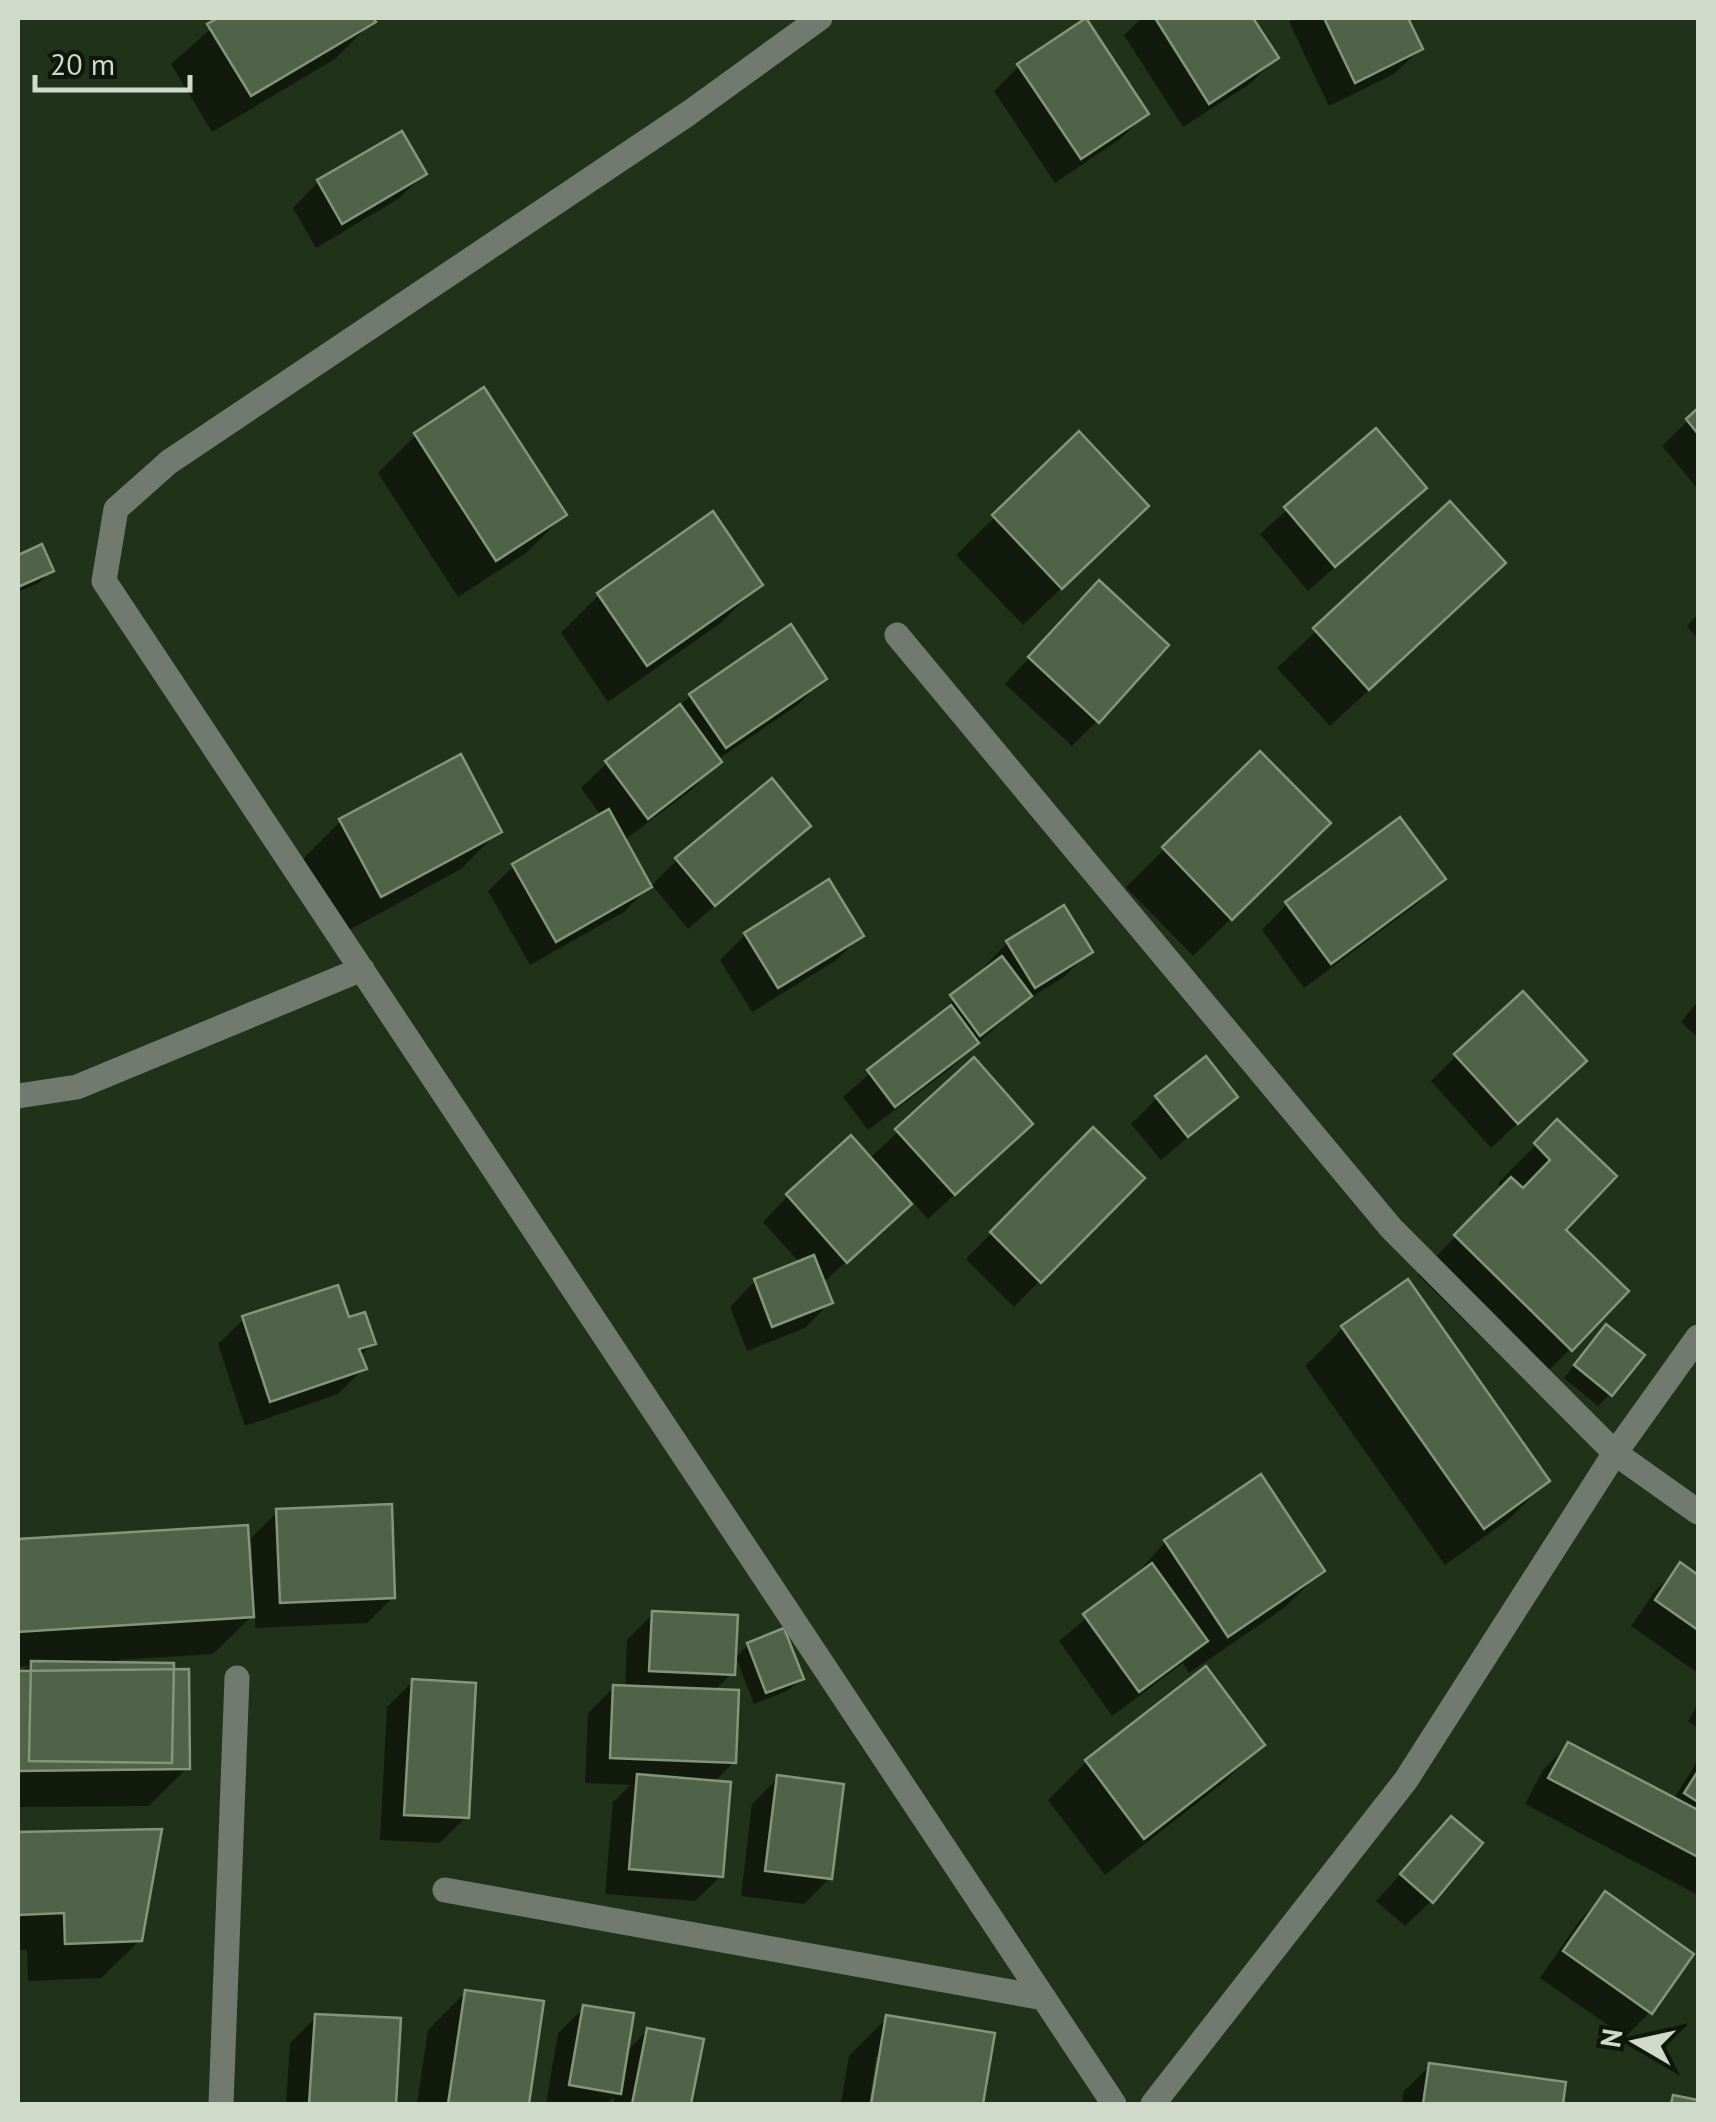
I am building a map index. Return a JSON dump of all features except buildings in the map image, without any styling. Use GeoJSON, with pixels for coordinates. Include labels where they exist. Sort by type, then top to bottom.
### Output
{"type":"FeatureCollection","features":[{"type":"Feature","properties":{"kind":"street"},"geometry":{"type":"LineString","coordinates":[[820,18],[689,113],[169,462],[116,509],[104,582],[1114,2104]]}},
{"type":"Feature","properties":{"kind":"street"},"geometry":{"type":"LineString","coordinates":[[898,635],[1390,1228],[1616,1453],[1698,1512]]}},
{"type":"Feature","properties":{"kind":"street"},"geometry":{"type":"LineString","coordinates":[[18,1096],[77,1087],[362,969]]}},
{"type":"Feature","properties":{"kind":"street"},"geometry":{"type":"LineString","coordinates":[[1154,2104],[1406,1780],[1616,1453],[1698,1337]]}},
{"type":"Feature","properties":{"kind":"street"},"geometry":{"type":"LineString","coordinates":[[221,2104],[237,1678]]}},
{"type":"Feature","properties":{"kind":"street"},"geometry":{"type":"LineString","coordinates":[[445,1890],[1044,1998]]}}]}
